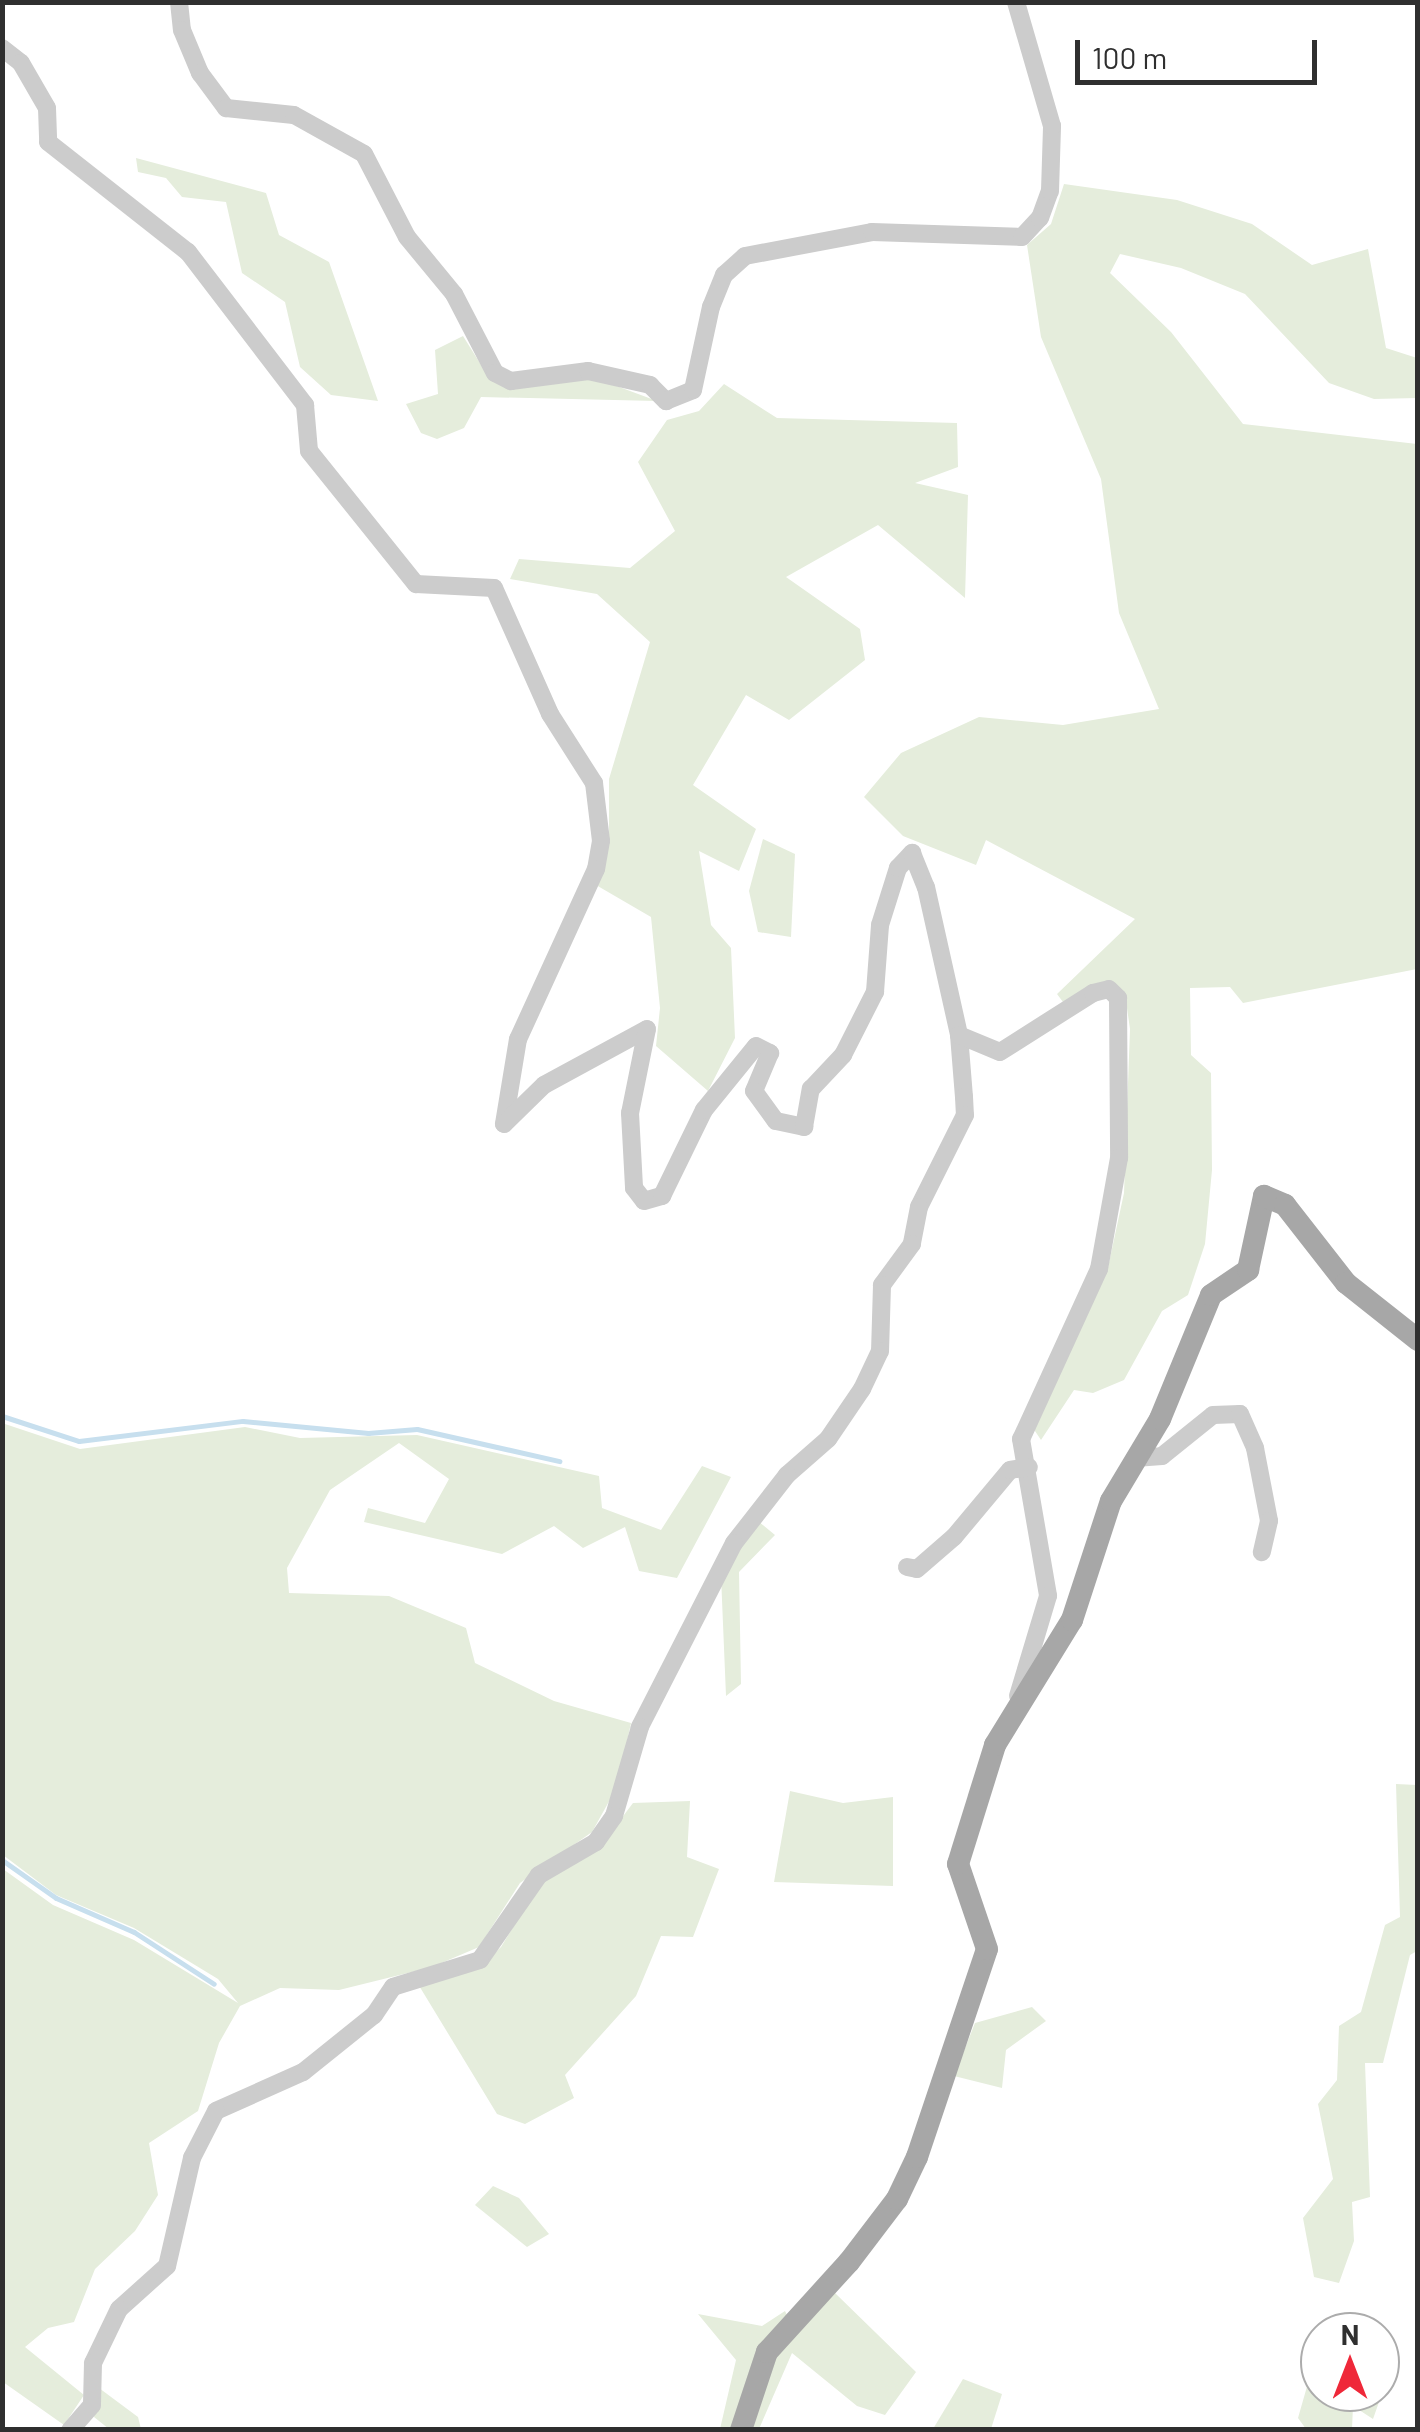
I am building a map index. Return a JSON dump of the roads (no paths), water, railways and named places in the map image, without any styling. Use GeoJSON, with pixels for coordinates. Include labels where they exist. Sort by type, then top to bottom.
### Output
{"type":"FeatureCollection","features":[{"type":"Feature","properties":{"kind":"main road"},"geometry":{"type":"LineString","coordinates":[[741,2430],[767,2352],[849,2262],[897,2199],[918,2157],[982,1977],[986,1932],[958,1864],[995,1745],[1072,1620],[1111,1501],[1160,1419],[1211,1295],[1248,1270],[1264,1196],[1285,1205],[1346,1283],[1418,1340]]}},
{"type":"Feature","properties":{"kind":"street"},"geometry":{"type":"LineString","coordinates":[[179,2],[182,30],[200,73],[226,108],[294,115],[364,154],[406,237],[454,294],[495,373],[512,381],[588,371],[650,386],[666,401],[693,390],[724,274],[745,256],[872,232],[1022,237],[1040,218],[1050,191],[1052,126],[1016,2]]}},
{"type":"Feature","properties":{"kind":"street"},"geometry":{"type":"LineString","coordinates":[[2,48],[21,63],[47,108],[48,142],[188,252],[306,405],[309,450],[416,584],[494,588],[550,714],[594,783],[601,826],[596,869],[518,1039],[504,1124],[555,1078],[647,1029],[630,1113],[634,1188],[644,1201],[662,1196],[704,1110],[756,1046],[770,1053],[754,1091],[776,1122],[804,1127],[811,1089],[843,1055],[875,992],[880,925],[905,854],[912,853],[926,887],[959,1035],[965,1115],[919,1208],[912,1244],[882,1285],[880,1351],[828,1438],[787,1475],[734,1542],[640,1727],[614,1816],[596,1842],[539,1875],[480,1960],[393,1987],[347,2040],[303,2072],[216,2111],[192,2158],[167,2266],[119,2309],[97,2350],[92,2405],[70,2430]]}},
{"type":"Feature","properties":{"kind":"street"},"geometry":{"type":"LineString","coordinates":[[959,1035],[1000,1052],[1094,993],[1109,988],[1118,998],[1123,1063],[1114,1195],[1099,1269],[1028,1416],[1021,1439],[1029,1467],[1048,1596],[1012,1718]]}},
{"type":"Feature","properties":{"kind":"street"},"geometry":{"type":"LineString","coordinates":[[1135,1458],[1162,1456],[1213,1415],[1240,1414],[1255,1448],[1269,1521],[1262,1552]]}},
{"type":"Feature","properties":{"kind":"street"},"geometry":{"type":"LineString","coordinates":[[907,1567],[917,1569],[954,1538],[1010,1470],[1029,1467]]}},
{"type":"Feature","properties":{"kind":"waterway"},"geometry":{"type":"LineString","coordinates":[[2,1416],[79,1441],[243,1421],[368,1433],[417,1429],[559,1461]]}},
{"type":"Feature","properties":{"kind":"waterway"},"geometry":{"type":"LineString","coordinates":[[2,1860],[56,1898],[134,1932],[214,1984]]}}]}
